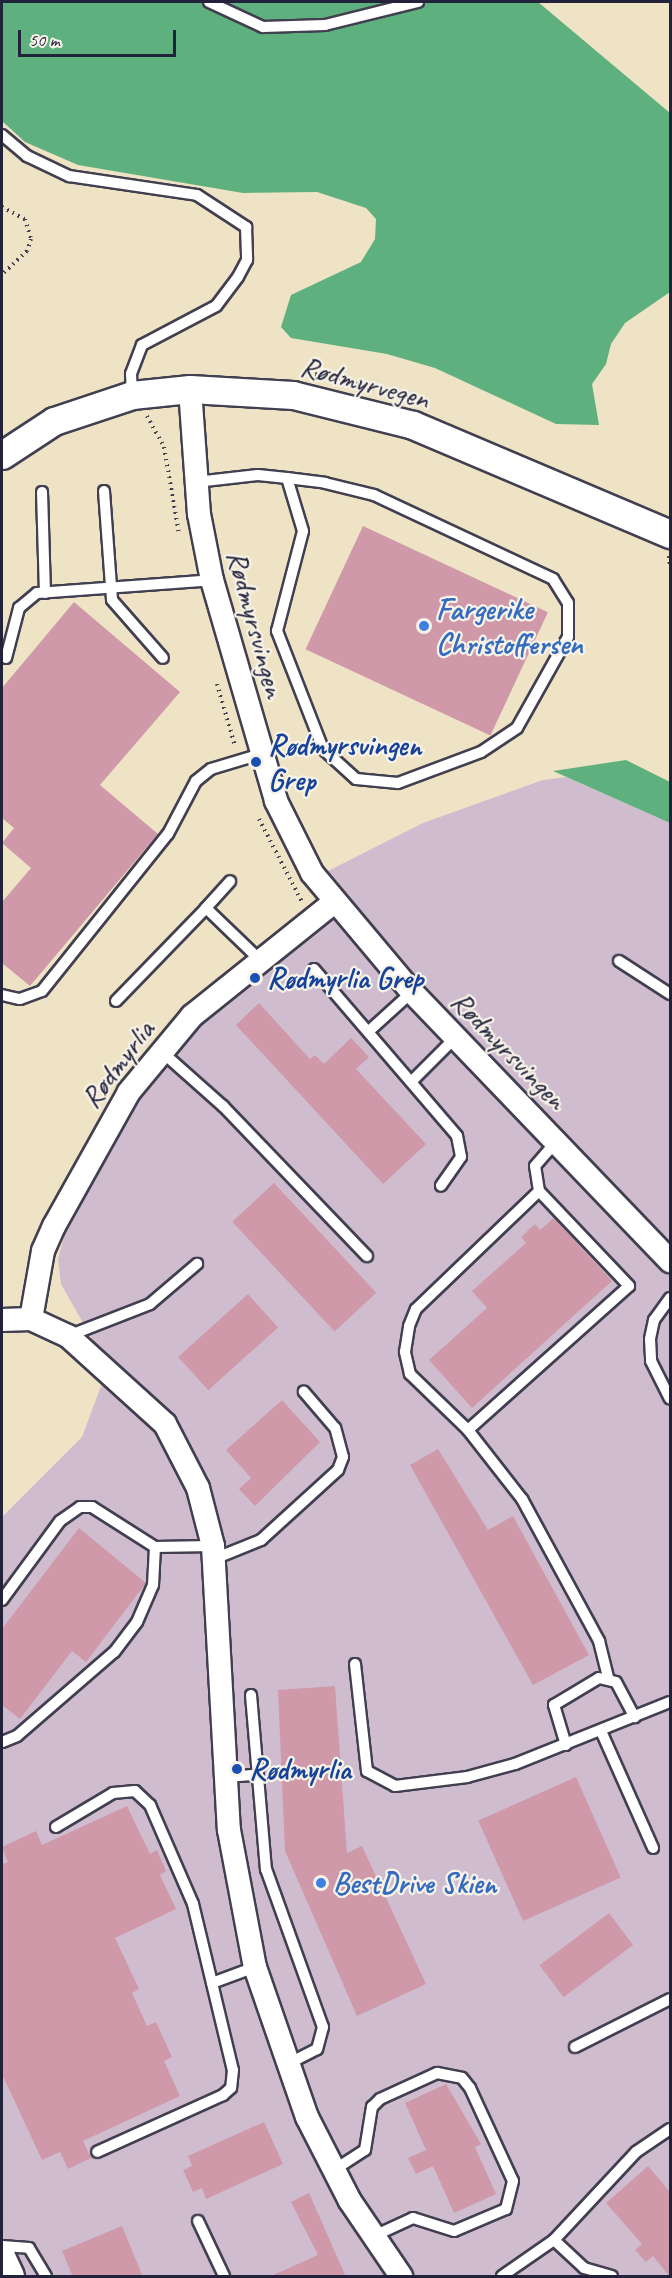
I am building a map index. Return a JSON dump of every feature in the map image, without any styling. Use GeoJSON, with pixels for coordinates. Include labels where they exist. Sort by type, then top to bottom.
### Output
{"type":"FeatureCollection","features":[{"type":"Feature","properties":{"kind":"street","name":"Rødmyrvegen"},"geometry":{"type":"LineString","coordinates":[[2,455],[54,421],[132,395],[190,389],[293,395],[372,412],[670,534]]}},
{"type":"Feature","properties":{"kind":"street","name":"Rødmyrsvingen"},"geometry":{"type":"LineString","coordinates":[[190,389],[196,482],[212,580],[261,754],[293,836],[333,903],[411,992],[670,1261]]}},
{"type":"Feature","properties":{"kind":"street","name":"Rødmyrlia"},"geometry":{"type":"LineString","coordinates":[[31,1319],[44,1251],[54,1226],[104,1131],[161,1051],[259,959],[333,903]]}},
{"type":"Feature","properties":{"kind":"street"},"geometry":{"type":"LineString","coordinates":[[2,1320],[31,1319],[68,1336],[165,1424],[198,1488],[213,1552],[225,1777],[239,1900],[255,1967],[285,2065],[334,2170],[401,2277]]}},
{"type":"Feature","properties":{"kind":"street"},"geometry":{"type":"LineString","coordinates":[[2,2252],[11,2276]]}},
{"type":"Feature","properties":{"kind":"lane"},"geometry":{"type":"LineString","coordinates":[[209,2],[263,27],[324,25],[418,2]]}},
{"type":"Feature","properties":{"kind":"lane"},"geometry":{"type":"LineString","coordinates":[[2,135],[27,156],[69,176],[197,195],[246,227],[247,260],[238,277],[216,306],[142,345],[131,374],[132,395]]}},
{"type":"Feature","properties":{"kind":"lane"},"geometry":{"type":"LineString","coordinates":[[196,482],[231,476],[287,478],[374,495],[553,579],[564,591],[571,619],[563,651],[517,728],[481,752],[398,783],[356,779],[323,749],[277,632],[303,531],[287,478]]}},
{"type":"Feature","properties":{"kind":"lane"},"geometry":{"type":"LineString","coordinates":[[104,491],[108,590],[117,609],[163,658]]}},
{"type":"Feature","properties":{"kind":"lane"},"geometry":{"type":"LineString","coordinates":[[42,492],[45,593]]}},
{"type":"Feature","properties":{"kind":"lane"},"geometry":{"type":"LineString","coordinates":[[6,658],[19,608],[45,593],[108,590],[212,580]]}},
{"type":"Feature","properties":{"kind":"lane"},"geometry":{"type":"LineString","coordinates":[[2,995],[20,999],[42,990],[168,834],[196,781],[210,769],[261,754]]}},
{"type":"Feature","properties":{"kind":"lane"},"geometry":{"type":"LineString","coordinates":[[117,1001],[230,881]]}},
{"type":"Feature","properties":{"kind":"lane"},"geometry":{"type":"LineString","coordinates":[[206,908],[259,959]]}},
{"type":"Feature","properties":{"kind":"lane"},"geometry":{"type":"LineString","coordinates":[[619,961],[670,994]]}},
{"type":"Feature","properties":{"kind":"lane"},"geometry":{"type":"LineString","coordinates":[[314,969],[447,1120],[461,1148],[441,1186]]}},
{"type":"Feature","properties":{"kind":"lane"},"geometry":{"type":"LineString","coordinates":[[369,1031],[411,992]]}},
{"type":"Feature","properties":{"kind":"lane"},"geometry":{"type":"LineString","coordinates":[[413,1080],[455,1038]]}},
{"type":"Feature","properties":{"kind":"lane"},"geometry":{"type":"LineString","coordinates":[[161,1051],[224,1106],[367,1256]]}},
{"type":"Feature","properties":{"kind":"lane"},"geometry":{"type":"LineString","coordinates":[[468,1430],[629,1286],[539,1191],[535,1166],[556,1142]]}},
{"type":"Feature","properties":{"kind":"lane"},"geometry":{"type":"LineString","coordinates":[[539,1191],[416,1309],[409,1326],[405,1352],[410,1374],[468,1430],[522,1499],[598,1641],[608,1677],[635,1717]]}},
{"type":"Feature","properties":{"kind":"lane"},"geometry":{"type":"LineString","coordinates":[[68,1336],[150,1304],[197,1264]]}},
{"type":"Feature","properties":{"kind":"lane"},"geometry":{"type":"LineString","coordinates":[[670,1298],[650,1339],[651,1361],[670,1399]]}},
{"type":"Feature","properties":{"kind":"lane"},"geometry":{"type":"LineString","coordinates":[[2,1600],[60,1521],[80,1507],[92,1508],[155,1547],[213,1552],[261,1540],[338,1470],[343,1457],[335,1428],[304,1392]]}},
{"type":"Feature","properties":{"kind":"lane"},"geometry":{"type":"LineString","coordinates":[[2,1742],[26,1729],[114,1652],[137,1622],[153,1585],[155,1547]]}},
{"type":"Feature","properties":{"kind":"lane"},"geometry":{"type":"LineString","coordinates":[[355,1664],[362,1755],[367,1771],[384,1783],[467,1777],[566,1745],[670,1702]]}},
{"type":"Feature","properties":{"kind":"lane"},"geometry":{"type":"LineString","coordinates":[[566,1745],[554,1705],[561,1696],[608,1677]]}},
{"type":"Feature","properties":{"kind":"lane"},"geometry":{"type":"LineString","coordinates":[[251,1695],[256,1775],[266,1869],[323,2026],[317,2049],[285,2065]]}},
{"type":"Feature","properties":{"kind":"lane"},"geometry":{"type":"LineString","coordinates":[[601,1731],[653,1848]]}},
{"type":"Feature","properties":{"kind":"lane"},"geometry":{"type":"LineString","coordinates":[[225,1777],[256,1775]]}},
{"type":"Feature","properties":{"kind":"lane"},"geometry":{"type":"LineString","coordinates":[[56,1827],[113,1793],[143,1795],[183,1876],[233,2070],[231,2088],[97,2152]]}},
{"type":"Feature","properties":{"kind":"lane"},"geometry":{"type":"LineString","coordinates":[[212,1983],[255,1967]]}},
{"type":"Feature","properties":{"kind":"lane"},"geometry":{"type":"LineString","coordinates":[[575,2047],[670,1999]]}},
{"type":"Feature","properties":{"kind":"lane"},"geometry":{"type":"LineString","coordinates":[[334,2170],[365,2150],[369,2119],[380,2099],[437,2073],[462,2078],[470,2088],[513,2181],[506,2209],[454,2231],[413,2218],[374,2236]]}},
{"type":"Feature","properties":{"kind":"lane"},"geometry":{"type":"LineString","coordinates":[[501,2277],[554,2240],[636,2152],[670,2129]]}},
{"type":"Feature","properties":{"kind":"lane"},"geometry":{"type":"LineString","coordinates":[[198,2221],[224,2277]]}},
{"type":"Feature","properties":{"kind":"lane"},"geometry":{"type":"LineString","coordinates":[[554,2240],[584,2268],[612,2277]]}},
{"type":"Feature","properties":{"kind":"lane"},"geometry":{"type":"LineString","coordinates":[[2,2246],[29,2248],[46,2277]]}},
{"type":"Feature","properties":{"kind":"path"},"geometry":{"type":"LineString","coordinates":[[2,207],[25,219],[31,239],[27,251],[2,274]]}},
{"type":"Feature","properties":{"kind":"shaded area"},"geometry":{"type":"Polygon","coordinates":[[[566,777],[670,823],[670,2276],[2,2276],[2,1517],[82,1437],[108,1367],[61,1284],[58,1259],[66,1229],[156,1071],[254,973],[345,904],[326,872],[423,823],[543,780],[566,777]]]}},
{"type":"Feature","properties":{"kind":"green space"},"geometry":{"type":"Polygon","coordinates":[[[2,2],[538,2],[670,113],[670,292],[625,323],[611,344],[606,364],[592,384],[599,425],[556,424],[435,368],[387,354],[291,338],[281,327],[291,295],[361,262],[375,239],[376,219],[366,208],[317,192],[243,193],[78,165],[25,142],[2,121],[2,2]]]}},
{"type":"Feature","properties":{"kind":"green space"},"geometry":{"type":"Polygon","coordinates":[[[626,760],[670,782],[670,823],[553,771],[626,760]]]}},
{"type":"Feature","properties":{"kind":"building"},"geometry":{"type":"Polygon","coordinates":[[[363,526],[548,612],[490,735],[306,649],[363,526]]]}},
{"type":"Feature","properties":{"kind":"building"},"geometry":{"type":"Polygon","coordinates":[[[74,602],[180,692],[100,785],[158,834],[30,986],[2,963],[2,902],[31,868],[2,843],[14,828],[2,818],[2,688],[74,602]]]}},
{"type":"Feature","properties":{"kind":"building"},"geometry":{"type":"Polygon","coordinates":[[[259,1003],[310,1059],[315,1055],[324,1064],[351,1038],[369,1057],[356,1069],[426,1144],[383,1184],[236,1025],[259,1003]]]}},
{"type":"Feature","properties":{"kind":"building"},"geometry":{"type":"Polygon","coordinates":[[[274,1183],[376,1293],[335,1332],[232,1222],[274,1183]]]}},
{"type":"Feature","properties":{"kind":"building"},"geometry":{"type":"Polygon","coordinates":[[[554,1218],[612,1281],[472,1408],[429,1360],[487,1308],[472,1291],[526,1243],[521,1237],[535,1224],[540,1230],[554,1218]]]}},
{"type":"Feature","properties":{"kind":"building"},"geometry":{"type":"Polygon","coordinates":[[[248,1294],[278,1327],[208,1390],[178,1357],[248,1294]]]}},
{"type":"Feature","properties":{"kind":"building"},"geometry":{"type":"Polygon","coordinates":[[[282,1400],[320,1442],[255,1506],[239,1489],[251,1478],[226,1450],[282,1400]]]}},
{"type":"Feature","properties":{"kind":"building"},"geometry":{"type":"Polygon","coordinates":[[[438,1449],[488,1530],[513,1516],[589,1655],[533,1685],[410,1465],[438,1449]]]}},
{"type":"Feature","properties":{"kind":"building"},"geometry":{"type":"Polygon","coordinates":[[[79,1528],[146,1583],[86,1662],[72,1651],[20,1719],[2,1705],[2,1629],[79,1528]]]}},
{"type":"Feature","properties":{"kind":"building"},"geometry":{"type":"Polygon","coordinates":[[[335,1686],[347,1853],[362,1846],[426,1984],[357,2016],[285,1851],[278,1690],[335,1686]]]}},
{"type":"Feature","properties":{"kind":"building"},"geometry":{"type":"Polygon","coordinates":[[[576,1777],[621,1877],[523,1921],[478,1821],[576,1777]]]}},
{"type":"Feature","properties":{"kind":"building"},"geometry":{"type":"Polygon","coordinates":[[[127,1806],[150,1854],[157,1850],[166,1871],[160,1875],[176,1909],[115,1938],[139,1989],[132,1993],[147,2026],[156,2022],[172,2057],[164,2061],[180,2096],[83,2141],[91,2158],[68,2169],[60,2152],[42,2160],[2,2074],[2,1865],[8,1862],[2,1847],[36,1831],[42,1845],[127,1806]]]}},
{"type":"Feature","properties":{"kind":"building"},"geometry":{"type":"Polygon","coordinates":[[[609,1913],[633,1945],[564,1997],[540,1965],[609,1913]]]}},
{"type":"Feature","properties":{"kind":"building"},"geometry":{"type":"Polygon","coordinates":[[[446,2084],[481,2144],[475,2147],[496,2194],[454,2213],[433,2166],[416,2174],[408,2158],[426,2150],[405,2103],[446,2084]]]}},
{"type":"Feature","properties":{"kind":"building"},"geometry":{"type":"Polygon","coordinates":[[[264,2122],[283,2164],[206,2199],[202,2188],[193,2192],[183,2170],[192,2166],[188,2156],[264,2122]]]}},
{"type":"Feature","properties":{"kind":"building"},"geometry":{"type":"Polygon","coordinates":[[[648,2166],[670,2192],[670,2277],[653,2256],[646,2262],[635,2250],[642,2244],[606,2203],[648,2166]]]}},
{"type":"Feature","properties":{"kind":"building"},"geometry":{"type":"Polygon","coordinates":[[[309,2193],[346,2277],[269,2277],[318,2255],[291,2202],[309,2193]]]}},
{"type":"Feature","properties":{"kind":"building"},"geometry":{"type":"Polygon","coordinates":[[[122,2226],[143,2277],[73,2277],[62,2251],[122,2226]]]}},
{"type":"Feature","properties":{"kind":"place","name":"Fargerike Christoffersen"},"geometry":{"type":"Point","coordinates":[424,626]}},
{"type":"Feature","properties":{"kind":"place","name":"Rødmyrsvingen Grep"},"geometry":{"type":"Point","coordinates":[256,762]}},
{"type":"Feature","properties":{"kind":"place","name":"Rødmyrlia Grep"},"geometry":{"type":"Point","coordinates":[255,978]}},
{"type":"Feature","properties":{"kind":"place","name":"Rødmyrlia"},"geometry":{"type":"Point","coordinates":[237,1769]}},
{"type":"Feature","properties":{"kind":"place","name":"BestDrive Skien"},"geometry":{"type":"Point","coordinates":[321,1883]}}]}
